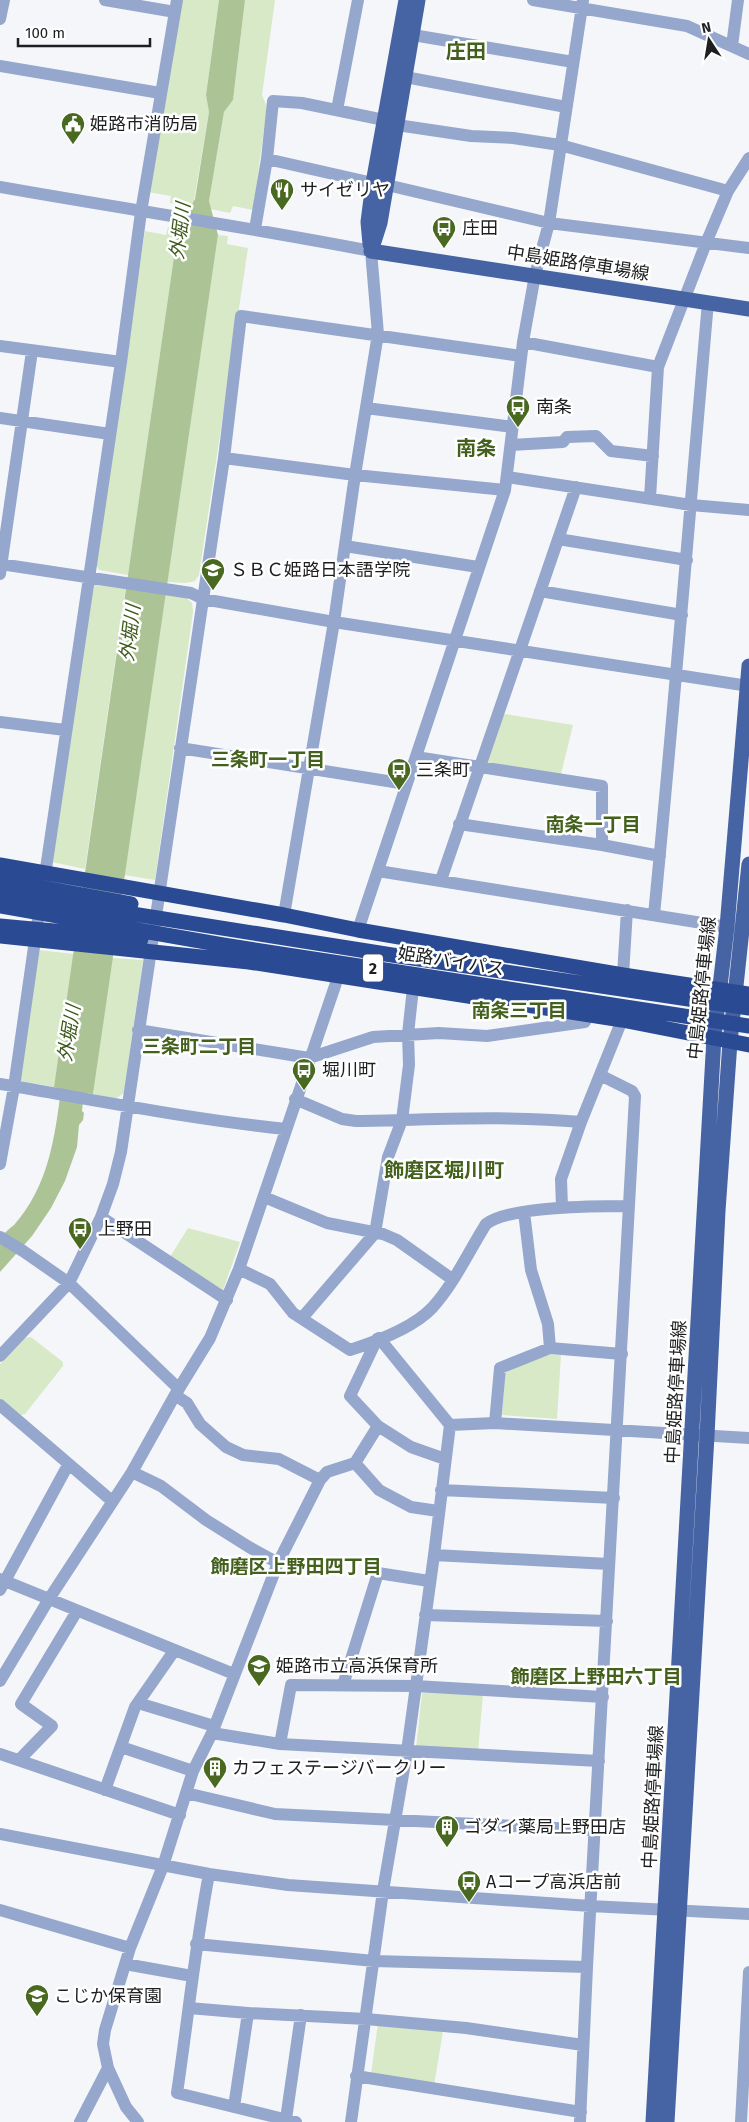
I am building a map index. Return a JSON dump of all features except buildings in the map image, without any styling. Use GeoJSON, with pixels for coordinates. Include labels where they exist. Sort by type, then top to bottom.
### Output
{"type":"FeatureCollection","features":[{"type":"Feature","properties":{"kind":"highway"},"geometry":{"type":"LineString","coordinates":[[0,866],[623,975],[745,992]]}},
{"type":"Feature","properties":{"kind":"highway"},"geometry":{"type":"LineString","coordinates":[[0,880],[143,907],[166,920]]}},
{"type":"Feature","properties":{"kind":"highway","name":"姫路バイパス"},"geometry":{"type":"LineString","coordinates":[[0,893],[749,1008]]}},
{"type":"Feature","properties":{"kind":"highway","name":"姫路バイパス"},"geometry":{"type":"LineString","coordinates":[[0,906],[222,945],[748,1026]]}},
{"type":"Feature","properties":{"kind":"highway"},"geometry":{"type":"LineString","coordinates":[[0,926],[85,935],[222,945]]}},
{"type":"Feature","properties":{"kind":"highway"},"geometry":{"type":"LineString","coordinates":[[0,936],[249,962],[622,1020],[714,1037],[749,1046]]}},
{"type":"Feature","properties":{"kind":"main road"},"geometry":{"type":"LineString","coordinates":[[371,250],[368,222],[380,184],[391,122],[406,0]]}},
{"type":"Feature","properties":{"kind":"main road"},"geometry":{"type":"LineString","coordinates":[[391,122],[405,77],[418,0]]}},
{"type":"Feature","properties":{"kind":"main road","name":"中島姫路停車場線"},"geometry":{"type":"LineString","coordinates":[[371,250],[749,309]]}},
{"type":"Feature","properties":{"kind":"main road","name":"中島姫路停車場線"},"geometry":{"type":"LineString","coordinates":[[700,1436],[714,1037],[718,989],[727,927],[749,666]]}},
{"type":"Feature","properties":{"kind":"main road","name":"中島姫路停車場線"},"geometry":{"type":"LineString","coordinates":[[654,2122],[672,1909],[700,1436],[730,1042],[745,992],[749,864]]}},
{"type":"Feature","properties":{"kind":"main road","name":"中島姫路停車場線"},"geometry":{"type":"LineString","coordinates":[[667,2122],[672,1909]]}},
{"type":"Feature","properties":{"kind":"street"},"geometry":{"type":"LineString","coordinates":[[0,15],[4,0]]}},
{"type":"Feature","properties":{"kind":"street"},"geometry":{"type":"LineString","coordinates":[[0,1160],[40,941],[46,874],[121,362],[141,212],[176,6],[105,0]]}},
{"type":"Feature","properties":{"kind":"street"},"geometry":{"type":"LineString","coordinates":[[337,110],[358,0]]}},
{"type":"Feature","properties":{"kind":"street"},"geometry":{"type":"LineString","coordinates":[[533,0],[583,4],[687,26],[749,54]]}},
{"type":"Feature","properties":{"kind":"street"},"geometry":{"type":"LineString","coordinates":[[732,46],[738,0]]}},
{"type":"Feature","properties":{"kind":"street"},"geometry":{"type":"LineString","coordinates":[[358,930],[505,490],[523,342],[535,275],[549,222],[583,4]]}},
{"type":"Feature","properties":{"kind":"street"},"geometry":{"type":"LineString","coordinates":[[413,35],[573,62]]}},
{"type":"Feature","properties":{"kind":"street"},"geometry":{"type":"LineString","coordinates":[[0,66],[160,93]]}},
{"type":"Feature","properties":{"kind":"street"},"geometry":{"type":"LineString","coordinates":[[405,77],[566,107]]}},
{"type":"Feature","properties":{"kind":"street"},"geometry":{"type":"LineString","coordinates":[[255,229],[267,159],[273,101],[302,103],[391,122],[471,136],[514,138],[560,145],[728,192]]}},
{"type":"Feature","properties":{"kind":"street"},"geometry":{"type":"LineString","coordinates":[[267,159],[549,222],[749,248]]}},
{"type":"Feature","properties":{"kind":"street"},"geometry":{"type":"LineString","coordinates":[[650,498],[658,367],[728,192],[748,162]]}},
{"type":"Feature","properties":{"kind":"street"},"geometry":{"type":"LineString","coordinates":[[0,187],[141,212],[228,224],[371,250],[378,334],[334,622],[284,915]]}},
{"type":"Feature","properties":{"kind":"street"},"geometry":{"type":"LineString","coordinates":[[654,915],[677,675],[708,302]]}},
{"type":"Feature","properties":{"kind":"street"},"geometry":{"type":"LineString","coordinates":[[0,1356],[69,1284],[101,1217],[113,1184],[119,1160],[138,1030],[142,951],[159,893],[224,458],[242,316],[521,356]]}},
{"type":"Feature","properties":{"kind":"street"},"geometry":{"type":"LineString","coordinates":[[523,342],[658,367]]}},
{"type":"Feature","properties":{"kind":"street"},"geometry":{"type":"LineString","coordinates":[[0,346],[121,362]]}},
{"type":"Feature","properties":{"kind":"street"},"geometry":{"type":"LineString","coordinates":[[32,351],[0,568],[105,579],[191,593],[203,599],[334,622],[748,686]]}},
{"type":"Feature","properties":{"kind":"street"},"geometry":{"type":"LineString","coordinates":[[366,408],[513,426]]}},
{"type":"Feature","properties":{"kind":"street"},"geometry":{"type":"LineString","coordinates":[[0,418],[110,434]]}},
{"type":"Feature","properties":{"kind":"street"},"geometry":{"type":"LineString","coordinates":[[511,445],[563,442],[567,437],[596,436],[611,451],[653,456]]}},
{"type":"Feature","properties":{"kind":"street"},"geometry":{"type":"LineString","coordinates":[[224,458],[355,475],[505,490]]}},
{"type":"Feature","properties":{"kind":"street"},"geometry":{"type":"LineString","coordinates":[[507,477],[691,505],[749,510]]}},
{"type":"Feature","properties":{"kind":"street"},"geometry":{"type":"LineString","coordinates":[[441,880],[478,767],[576,486]]}},
{"type":"Feature","properties":{"kind":"street"},"geometry":{"type":"LineString","coordinates":[[558,539],[687,560]]}},
{"type":"Feature","properties":{"kind":"street"},"geometry":{"type":"LineString","coordinates":[[345,546],[478,567]]}},
{"type":"Feature","properties":{"kind":"street"},"geometry":{"type":"LineString","coordinates":[[540,591],[682,614]]}},
{"type":"Feature","properties":{"kind":"street"},"geometry":{"type":"LineString","coordinates":[[0,722],[66,730]]}},
{"type":"Feature","properties":{"kind":"street"},"geometry":{"type":"LineString","coordinates":[[180,748],[406,784]]}},
{"type":"Feature","properties":{"kind":"street"},"geometry":{"type":"LineString","coordinates":[[416,757],[602,786],[602,845]]}},
{"type":"Feature","properties":{"kind":"street"},"geometry":{"type":"LineString","coordinates":[[459,824],[602,845],[660,856]]}},
{"type":"Feature","properties":{"kind":"street"},"geometry":{"type":"LineString","coordinates":[[378,871],[727,927]]}},
{"type":"Feature","properties":{"kind":"street"},"geometry":{"type":"LineString","coordinates":[[623,975],[627,910]]}},
{"type":"Feature","properties":{"kind":"street"},"geometry":{"type":"LineString","coordinates":[[0,1681],[49,1599],[132,1472],[210,1338],[239,1269],[264,1198],[295,1099],[338,977]]}},
{"type":"Feature","properties":{"kind":"street"},"geometry":{"type":"LineString","coordinates":[[302,1318],[375,1232],[388,1157],[402,1120],[409,1065],[408,1034],[412,988]]}},
{"type":"Feature","properties":{"kind":"street"},"geometry":{"type":"LineString","coordinates":[[138,1030],[309,1058],[373,1037],[439,1033],[487,1036],[585,1022],[588,1015]]}},
{"type":"Feature","properties":{"kind":"street"},"geometry":{"type":"LineString","coordinates":[[562,1208],[561,1179],[581,1122],[622,1020]]}},
{"type":"Feature","properties":{"kind":"street"},"geometry":{"type":"LineString","coordinates":[[356,2076],[580,2117],[635,1096],[632,1091],[600,1075]]}},
{"type":"Feature","properties":{"kind":"street"},"geometry":{"type":"LineString","coordinates":[[0,1084],[127,1108],[229,1123],[286,1129]]}},
{"type":"Feature","properties":{"kind":"street"},"geometry":{"type":"LineString","coordinates":[[295,1099],[342,1119],[356,1121],[545,1118],[581,1122]]}},
{"type":"Feature","properties":{"kind":"street"},"geometry":{"type":"LineString","coordinates":[[264,1198],[326,1223],[375,1232],[397,1240],[452,1279]]}},
{"type":"Feature","properties":{"kind":"street"},"geometry":{"type":"LineString","coordinates":[[239,1269],[270,1284],[293,1313],[350,1350],[419,1319],[432,1308],[486,1224],[492,1219],[524,1212],[562,1208],[629,1206]]}},
{"type":"Feature","properties":{"kind":"street"},"geometry":{"type":"LineString","coordinates":[[524,1212],[531,1270],[548,1324],[550,1348]]}},
{"type":"Feature","properties":{"kind":"street"},"geometry":{"type":"LineString","coordinates":[[101,1217],[227,1300]]}},
{"type":"Feature","properties":{"kind":"street"},"geometry":{"type":"LineString","coordinates":[[0,1237],[69,1284],[177,1392],[187,1403],[200,1424],[226,1447],[243,1455],[279,1459],[320,1480]]}},
{"type":"Feature","properties":{"kind":"street"},"geometry":{"type":"LineString","coordinates":[[351,2122],[382,1891],[407,1751],[450,1425],[378,1339]]}},
{"type":"Feature","properties":{"kind":"street"},"geometry":{"type":"LineString","coordinates":[[378,1339],[350,1396],[378,1426],[411,1446],[445,1459]]}},
{"type":"Feature","properties":{"kind":"street"},"geometry":{"type":"LineString","coordinates":[[495,1423],[500,1368],[550,1348],[622,1354]]}},
{"type":"Feature","properties":{"kind":"street"},"geometry":{"type":"LineString","coordinates":[[0,1405],[112,1501]]}},
{"type":"Feature","properties":{"kind":"street"},"geometry":{"type":"LineString","coordinates":[[450,1425],[495,1423],[749,1438]]}},
{"type":"Feature","properties":{"kind":"street"},"geometry":{"type":"LineString","coordinates":[[138,2122],[126,2107],[108,2068],[103,2044],[105,2030],[130,1948],[163,1866],[193,1771],[213,1729],[278,1563],[320,1480],[327,1472],[355,1463],[378,1426]]}},
{"type":"Feature","properties":{"kind":"street"},"geometry":{"type":"LineString","coordinates":[[355,1463],[379,1490],[412,1507],[438,1511]]}},
{"type":"Feature","properties":{"kind":"street"},"geometry":{"type":"LineString","coordinates":[[68,1465],[2,1583],[49,1599],[234,1674]]}},
{"type":"Feature","properties":{"kind":"street"},"geometry":{"type":"LineString","coordinates":[[132,1472],[161,1486],[206,1520],[278,1563]]}},
{"type":"Feature","properties":{"kind":"street"},"geometry":{"type":"LineString","coordinates":[[441,1490],[614,1498]]}},
{"type":"Feature","properties":{"kind":"street"},"geometry":{"type":"LineString","coordinates":[[434,1555],[610,1564]]}},
{"type":"Feature","properties":{"kind":"street"},"geometry":{"type":"LineString","coordinates":[[343,1685],[378,1573],[430,1580]]}},
{"type":"Feature","properties":{"kind":"street"},"geometry":{"type":"LineString","coordinates":[[19,1760],[52,1726],[22,1704],[77,1611]]}},
{"type":"Feature","properties":{"kind":"street"},"geometry":{"type":"LineString","coordinates":[[425,1615],[607,1621]]}},
{"type":"Feature","properties":{"kind":"street"},"geometry":{"type":"LineString","coordinates":[[105,1790],[138,1703],[174,1651]]}},
{"type":"Feature","properties":{"kind":"street"},"geometry":{"type":"LineString","coordinates":[[280,1744],[291,1685],[415,1686],[603,1697]]}},
{"type":"Feature","properties":{"kind":"street"},"geometry":{"type":"LineString","coordinates":[[138,1703],[213,1729],[280,1744],[599,1761]]}},
{"type":"Feature","properties":{"kind":"street"},"geometry":{"type":"LineString","coordinates":[[120,1747],[193,1771]]}},
{"type":"Feature","properties":{"kind":"street"},"geometry":{"type":"LineString","coordinates":[[0,1754],[180,1815]]}},
{"type":"Feature","properties":{"kind":"street"},"geometry":{"type":"LineString","coordinates":[[186,1794],[275,1814],[595,1830]]}},
{"type":"Feature","properties":{"kind":"street"},"geometry":{"type":"LineString","coordinates":[[0,1834],[163,1866],[288,1886],[590,1906],[749,1914]]}},
{"type":"Feature","properties":{"kind":"street"},"geometry":{"type":"LineString","coordinates":[[209,1874],[196,1944],[177,2093],[291,2121],[301,2015]]}},
{"type":"Feature","properties":{"kind":"street"},"geometry":{"type":"LineString","coordinates":[[0,1910],[130,1948]]}},
{"type":"Feature","properties":{"kind":"street"},"geometry":{"type":"LineString","coordinates":[[196,1944],[374,1961],[587,1967]]}},
{"type":"Feature","properties":{"kind":"street"},"geometry":{"type":"LineString","coordinates":[[125,1964],[192,1976]]}},
{"type":"Feature","properties":{"kind":"street"},"geometry":{"type":"LineString","coordinates":[[743,2119],[749,1972]]}},
{"type":"Feature","properties":{"kind":"street"},"geometry":{"type":"LineString","coordinates":[[189,2008],[366,2019],[466,2028],[583,2045]]}},
{"type":"Feature","properties":{"kind":"street"},"geometry":{"type":"LineString","coordinates":[[234,2107],[248,2013]]}},
{"type":"Feature","properties":{"kind":"street"},"geometry":{"type":"LineString","coordinates":[[80,2122],[108,2068]]}},
{"type":"Feature","properties":{"kind":"shaded area"},"geometry":{"type":"Polygon","coordinates":[[[181,0],[219,0],[206,94],[209,112],[193,206],[170,203],[171,196],[148,192],[181,0]]]}},
{"type":"Feature","properties":{"kind":"shaded area"},"geometry":{"type":"Polygon","coordinates":[[[245,0],[275,0],[262,95],[267,107],[253,210],[233,206],[230,213],[210,209],[209,201],[224,112],[233,100],[245,0]]]}},
{"type":"Feature","properties":{"kind":"shaded area"},"geometry":{"type":"Polygon","coordinates":[[[168,227],[178,229],[128,575],[99,570],[96,565],[145,231],[166,235],[168,227]]]}},
{"type":"Feature","properties":{"kind":"shaded area"},"geometry":{"type":"Polygon","coordinates":[[[218,235],[228,236],[227,244],[248,248],[199,575],[195,581],[186,583],[167,582],[218,235]]]}},
{"type":"Feature","properties":{"kind":"shaded area"},"geometry":{"type":"Polygon","coordinates":[[[93,583],[126,586],[85,869],[52,862],[93,583]]]}},
{"type":"Feature","properties":{"kind":"shaded area"},"geometry":{"type":"Polygon","coordinates":[[[166,591],[183,595],[192,603],[193,612],[155,880],[124,875],[166,591]]]}},
{"type":"Feature","properties":{"kind":"shaded area"},"geometry":{"type":"Polygon","coordinates":[[[505,714],[573,725],[561,774],[488,764],[485,759],[500,717],[505,714]]]}},
{"type":"Feature","properties":{"kind":"shaded area"},"geometry":{"type":"Polygon","coordinates":[[[39,950],[74,954],[54,1087],[20,1081],[39,950]]]}},
{"type":"Feature","properties":{"kind":"shaded area"},"geometry":{"type":"Polygon","coordinates":[[[112,958],[143,960],[124,1093],[115,1099],[93,1094],[112,958]]]}},
{"type":"Feature","properties":{"kind":"shaded area"},"geometry":{"type":"Polygon","coordinates":[[[188,1228],[240,1242],[223,1290],[217,1290],[170,1257],[188,1228]]]}},
{"type":"Feature","properties":{"kind":"shaded area"},"geometry":{"type":"Polygon","coordinates":[[[31,1337],[63,1362],[63,1366],[25,1414],[21,1415],[0,1398],[0,1364],[25,1338],[31,1337]]]}},
{"type":"Feature","properties":{"kind":"shaded area"},"geometry":{"type":"Polygon","coordinates":[[[543,1354],[561,1355],[557,1419],[502,1415],[505,1373],[543,1354]]]}},
{"type":"Feature","properties":{"kind":"shaded area"},"geometry":{"type":"Polygon","coordinates":[[[422,1693],[483,1694],[478,1752],[416,1748],[422,1693]]]}},
{"type":"Feature","properties":{"kind":"shaded area"},"geometry":{"type":"Polygon","coordinates":[[[378,2023],[443,2031],[434,2086],[371,2074],[378,2023]]]}},
{"type":"Feature","properties":{"kind":"water","name":"外堀川"},"geometry":{"type":"Polygon","coordinates":[[[219,0],[245,0],[233,100],[224,112],[209,201],[218,235],[93,1094],[84,1093],[82,1111],[84,1113],[83,1120],[79,1125],[77,1147],[65,1181],[51,1208],[32,1236],[0,1272],[0,1238],[14,1225],[35,1195],[48,1161],[56,1126],[61,1089],[54,1087],[178,229],[195,199],[209,112],[206,95],[219,0]]]}},
{"type":"Feature","properties":{"kind":"place","name":"姫路市消防局"},"geometry":{"type":"Point","coordinates":[73,145]}},
{"type":"Feature","properties":{"kind":"place","name":"サイゼリヤ"},"geometry":{"type":"Point","coordinates":[282,211]}},
{"type":"Feature","properties":{"kind":"place","name":"庄田"},"geometry":{"type":"Point","coordinates":[444,249]}},
{"type":"Feature","properties":{"kind":"place","name":"南条"},"geometry":{"type":"Point","coordinates":[518,428]}},
{"type":"Feature","properties":{"kind":"place","name":"ＳＢＣ姫路日本語学院"},"geometry":{"type":"Point","coordinates":[213,591]}},
{"type":"Feature","properties":{"kind":"place","name":"三条町"},"geometry":{"type":"Point","coordinates":[399,791]}},
{"type":"Feature","properties":{"kind":"place","name":"堀川町"},"geometry":{"type":"Point","coordinates":[304,1091]}},
{"type":"Feature","properties":{"kind":"place","name":"上野田"},"geometry":{"type":"Point","coordinates":[80,1250]}},
{"type":"Feature","properties":{"kind":"place","name":"姫路市立高浜保育所"},"geometry":{"type":"Point","coordinates":[259,1687]}},
{"type":"Feature","properties":{"kind":"place","name":"カフェステージバークリー"},"geometry":{"type":"Point","coordinates":[215,1789]}},
{"type":"Feature","properties":{"kind":"place","name":"ゴダイ薬局上野田店"},"geometry":{"type":"Point","coordinates":[447,1848]}},
{"type":"Feature","properties":{"kind":"place","name":"Aコープ高浜店前"},"geometry":{"type":"Point","coordinates":[469,1903]}},
{"type":"Feature","properties":{"kind":"place","name":"こじか保育園"},"geometry":{"type":"Point","coordinates":[37,2017]}},
{"type":"Feature","properties":{"kind":"district","name":"庄田"},"geometry":{"type":"Point","coordinates":[466,51]}},
{"type":"Feature","properties":{"kind":"district","name":"南条"},"geometry":{"type":"Point","coordinates":[476,448]}},
{"type":"Feature","properties":{"kind":"district","name":"三条町一丁目"},"geometry":{"type":"Point","coordinates":[268,759]}},
{"type":"Feature","properties":{"kind":"district","name":"南条一丁目"},"geometry":{"type":"Point","coordinates":[593,824]}},
{"type":"Feature","properties":{"kind":"district","name":"南条三丁目"},"geometry":{"type":"Point","coordinates":[519,1010]}},
{"type":"Feature","properties":{"kind":"district","name":"三条町二丁目"},"geometry":{"type":"Point","coordinates":[199,1046]}},
{"type":"Feature","properties":{"kind":"district","name":"飾磨区堀川町"},"geometry":{"type":"Point","coordinates":[444,1170]}},
{"type":"Feature","properties":{"kind":"district","name":"飾磨区上野田四丁目"},"geometry":{"type":"Point","coordinates":[296,1566]}},
{"type":"Feature","properties":{"kind":"district","name":"飾磨区上野田六丁目"},"geometry":{"type":"Point","coordinates":[596,1676]}}]}
